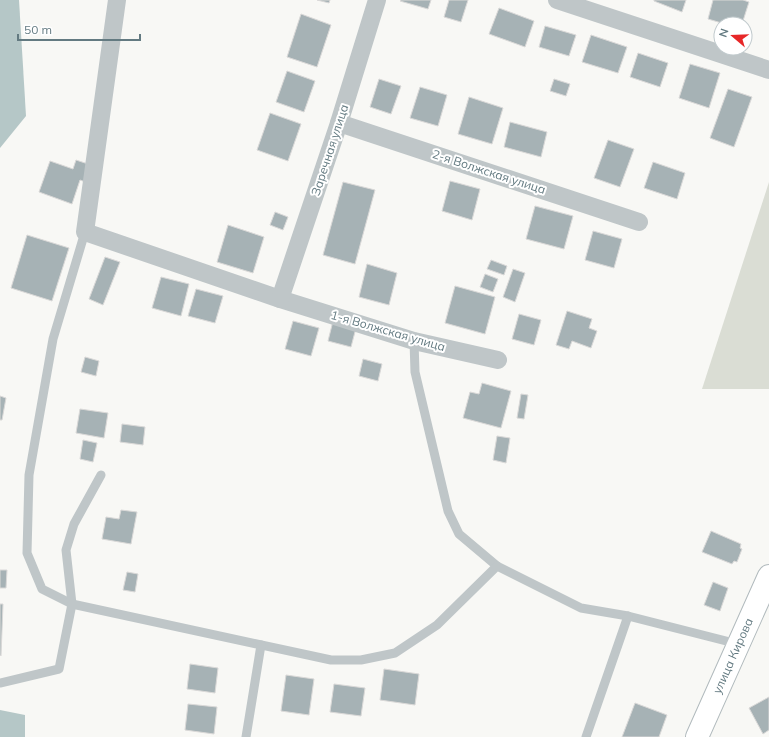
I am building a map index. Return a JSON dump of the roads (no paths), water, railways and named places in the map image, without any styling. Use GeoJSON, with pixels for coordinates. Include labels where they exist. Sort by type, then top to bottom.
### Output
{"type":"FeatureCollection","features":[{"type":"Feature","properties":{"kind":"street"},"geometry":{"type":"LineString","coordinates":[[85,232],[101,127],[117,0]]}},
{"type":"Feature","properties":{"kind":"street","name":"Заречная улица"},"geometry":{"type":"LineString","coordinates":[[280,299],[339,123],[377,0]]}},
{"type":"Feature","properties":{"kind":"street"},"geometry":{"type":"LineString","coordinates":[[557,0],[769,70]]}},
{"type":"Feature","properties":{"kind":"street","name":"2-я Волжская улица"},"geometry":{"type":"LineString","coordinates":[[339,123],[639,222]]}},
{"type":"Feature","properties":{"kind":"street","name":"1-я Волжская улица"},"geometry":{"type":"LineString","coordinates":[[85,232],[280,299],[414,341],[498,360]]}},
{"type":"Feature","properties":{"kind":"street","name":"улица Кирова"},"geometry":{"type":"LineString","coordinates":[[697,737],[769,576]]}},
{"type":"Feature","properties":{"kind":"lane"},"geometry":{"type":"LineString","coordinates":[[85,232],[53,338],[29,483],[27,553],[42,588],[72,604],[331,660],[361,660],[395,653],[437,625],[497,566]]}},
{"type":"Feature","properties":{"kind":"lane"},"geometry":{"type":"LineString","coordinates":[[414,341],[414,372],[448,511],[459,534],[497,566],[581,608],[628,616],[738,644]]}},
{"type":"Feature","properties":{"kind":"lane"},"geometry":{"type":"LineString","coordinates":[[0,683],[59,668],[72,604],[66,550],[74,524],[101,475]]}},
{"type":"Feature","properties":{"kind":"lane"},"geometry":{"type":"LineString","coordinates":[[586,737],[628,616]]}},
{"type":"Feature","properties":{"kind":"lane"},"geometry":{"type":"LineString","coordinates":[[246,737],[261,645]]}}]}
